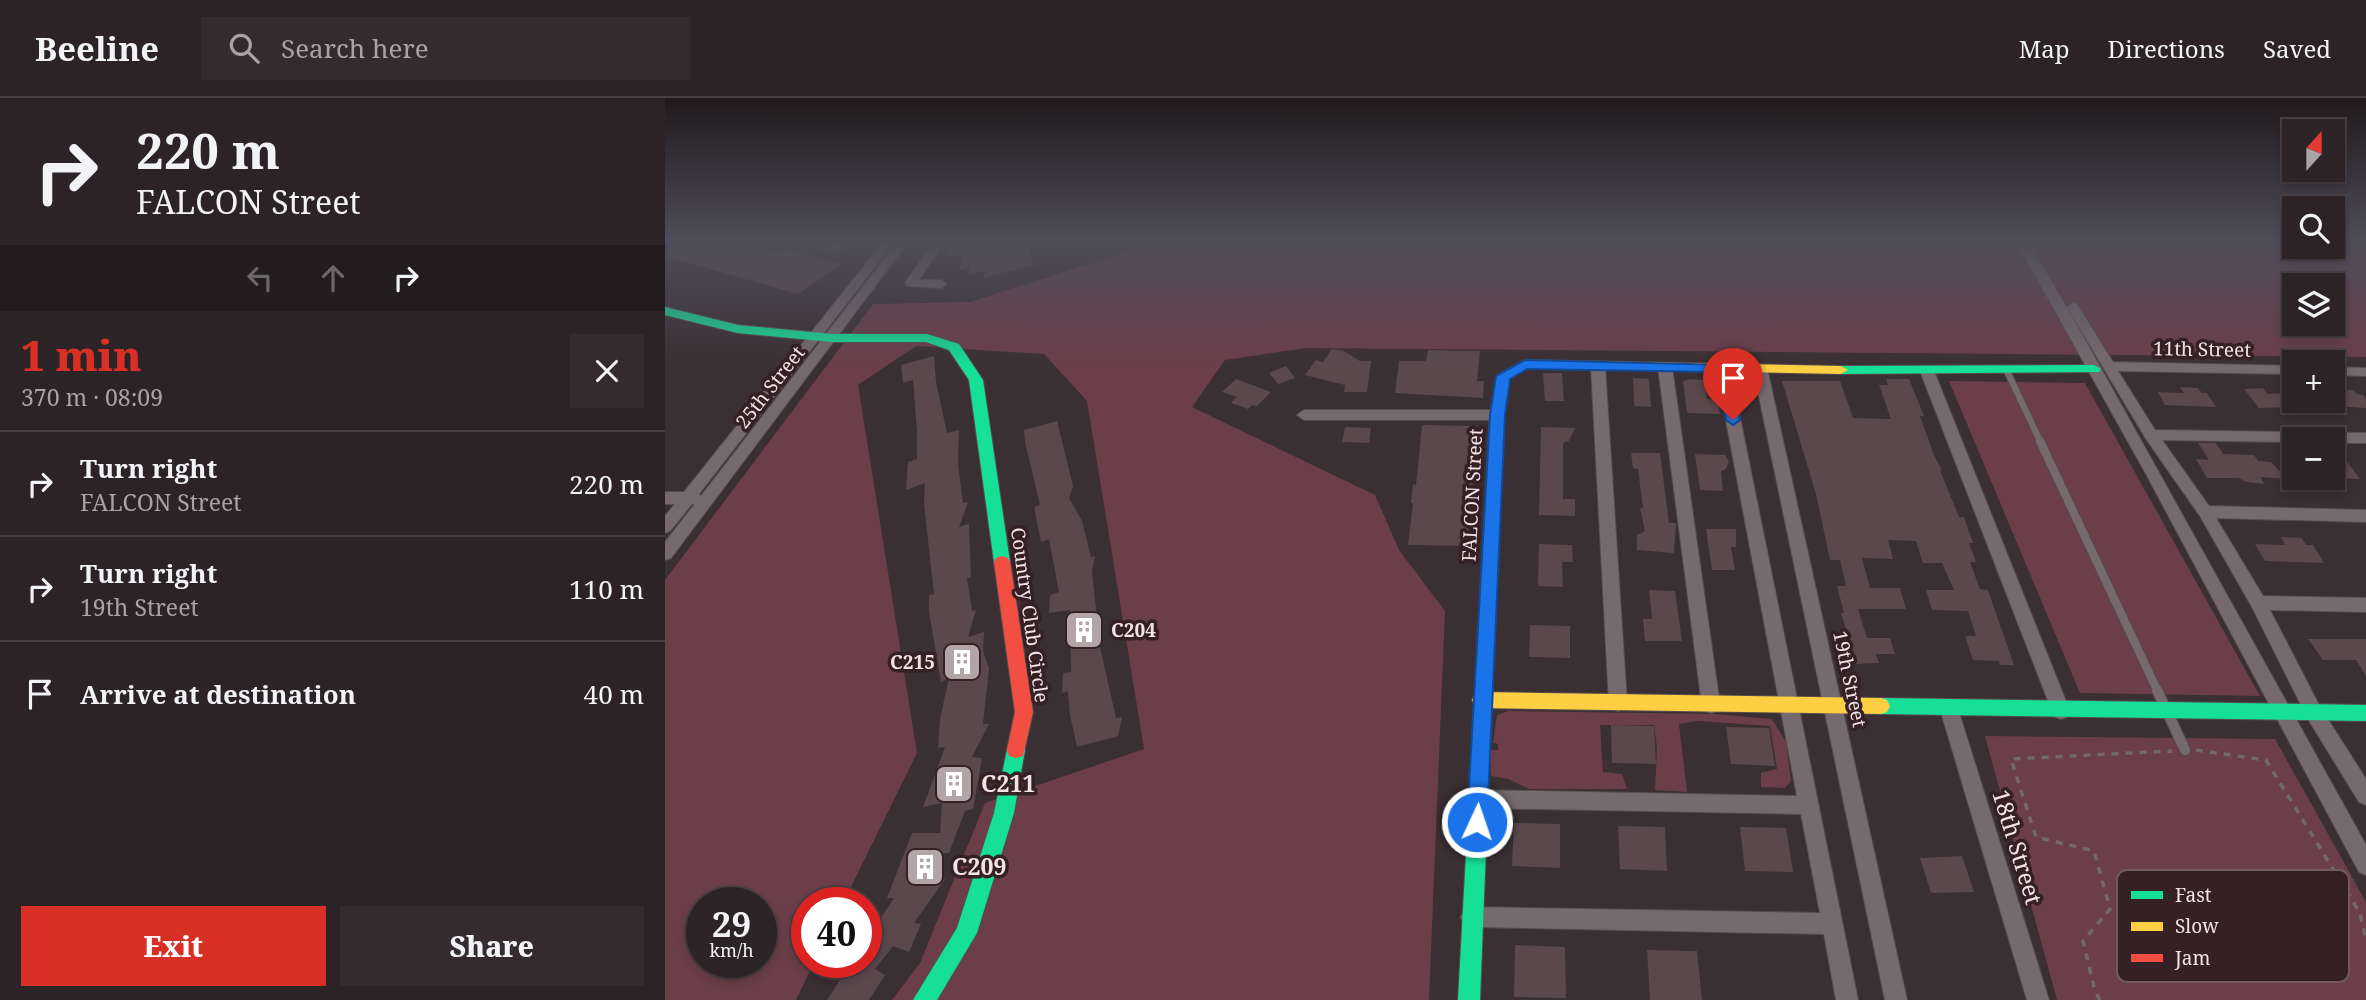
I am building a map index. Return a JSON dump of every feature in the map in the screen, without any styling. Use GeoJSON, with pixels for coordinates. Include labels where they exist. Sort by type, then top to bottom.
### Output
{"type":"FeatureCollection","features":[{"type":"Feature","properties":{"kind":"street","name":"25th Street"},"geometry":{"type":"LineString","coordinates":[[665,527],[857,283]]}},
{"type":"Feature","properties":{"kind":"street","name":"25th Street"},"geometry":{"type":"LineString","coordinates":[[665,554],[873,283]]}},
{"type":"Feature","properties":{"kind":"street"},"geometry":{"type":"LineString","coordinates":[[914,283],[941,284]]}},
{"type":"Feature","properties":{"kind":"street"},"geometry":{"type":"LineString","coordinates":[[2049,283],[2205,512],[2258,603],[2314,713],[2366,796]]}},
{"type":"Feature","properties":{"kind":"street"},"geometry":{"type":"LineString","coordinates":[[2057,283],[2106,370],[2279,710],[2366,865]]}},
{"type":"Feature","properties":{"kind":"street","name":"Country Club Circle"},"geometry":{"type":"LineString","coordinates":[[665,311],[738,330],[832,338],[927,338],[954,347],[976,380],[1024,712],[1004,813],[967,933],[924,1000]]}},
{"type":"Feature","properties":{"kind":"street","name":"FALCON Street"},"geometry":{"type":"LineString","coordinates":[[1469,1000],[1481,700],[1497,415],[1503,376],[1525,364],[1927,371],[2106,370]]}},
{"type":"Feature","properties":{"kind":"street"},"geometry":{"type":"LineString","coordinates":[[1598,367],[1618,703]]}},
{"type":"Feature","properties":{"kind":"street"},"geometry":{"type":"LineString","coordinates":[[1665,367],[1711,705]]}},
{"type":"Feature","properties":{"kind":"street"},"geometry":{"type":"LineString","coordinates":[[1723,368],[1847,1000]]}},
{"type":"Feature","properties":{"kind":"street","name":"19th Street"},"geometry":{"type":"LineString","coordinates":[[1760,368],[1896,1000]]}},
{"type":"Feature","properties":{"kind":"street"},"geometry":{"type":"LineString","coordinates":[[2106,370],[2282,378]]}},
{"type":"Feature","properties":{"kind":"street","name":"11th Street"},"geometry":{"type":"LineString","coordinates":[[2106,370],[2282,370]]}},
{"type":"Feature","properties":{"kind":"street"},"geometry":{"type":"LineString","coordinates":[[1927,371],[2061,711]]}},
{"type":"Feature","properties":{"kind":"street"},"geometry":{"type":"LineString","coordinates":[[2345,371],[2366,372]]}},
{"type":"Feature","properties":{"kind":"street"},"geometry":{"type":"LineString","coordinates":[[2345,379],[2366,379]]}},
{"type":"Feature","properties":{"kind":"street"},"geometry":{"type":"LineString","coordinates":[[1304,415],[1497,415]]}},
{"type":"Feature","properties":{"kind":"street"},"geometry":{"type":"LineString","coordinates":[[2151,435],[2366,438]]}},
{"type":"Feature","properties":{"kind":"street"},"geometry":{"type":"LineString","coordinates":[[665,498],[708,498]]}},
{"type":"Feature","properties":{"kind":"street"},"geometry":{"type":"LineString","coordinates":[[2205,512],[2366,516]]}},
{"type":"Feature","properties":{"kind":"street"},"geometry":{"type":"LineString","coordinates":[[2258,603],[2366,605]]}},
{"type":"Feature","properties":{"kind":"street"},"geometry":{"type":"LineString","coordinates":[[1481,700],[2061,711],[2279,710],[2366,713]]}},
{"type":"Feature","properties":{"kind":"street","name":"18th Street"},"geometry":{"type":"LineString","coordinates":[[1949,709],[2038,1000]]}},
{"type":"Feature","properties":{"kind":"street"},"geometry":{"type":"LineString","coordinates":[[1479,799],[1809,805]]}},
{"type":"Feature","properties":{"kind":"street"},"geometry":{"type":"LineString","coordinates":[[1471,917],[1832,924]]}},
{"type":"Feature","properties":{"kind":"lane"},"geometry":{"type":"LineString","coordinates":[[2006,369],[2185,750]]}},
{"type":"Feature","properties":{"kind":"path"},"geometry":{"type":"LineString","coordinates":[[2100,1000],[2095,991],[2083,941],[2110,909],[2094,852],[2036,837],[2011,759],[2203,750],[2266,761],[2333,870]]}},
{"type":"Feature","properties":{"kind":"path"},"geometry":{"type":"LineString","coordinates":[[2349,895],[2360,913],[2366,941]]}},
{"type":"Feature","properties":{"kind":"shaded area"},"geometry":{"type":"Polygon","coordinates":[[[1029,283],[2282,283],[2282,336],[2345,336],[2345,283],[2366,283],[2366,357],[2345,357],[2345,350],[2282,350],[2282,356],[1306,348],[1225,360],[1192,407],[1375,495],[1399,550],[1445,611],[1429,1000],[892,1000],[920,963],[985,803],[1144,749],[1087,401],[1044,354],[916,346],[858,385],[917,753],[851,887],[791,887],[791,978],[807,978],[796,1000],[665,1000],[665,580],[873,304],[970,302],[1029,283]]]}},
{"type":"Feature","properties":{"kind":"shaded area"},"geometry":{"type":"Polygon","coordinates":[[[1949,381],[2085,383],[2260,696],[2080,693],[1949,381]]]}},
{"type":"Feature","properties":{"kind":"shaded area"},"geometry":{"type":"Polygon","coordinates":[[[1508,711],[1715,714],[1772,719],[1786,742],[1791,781],[1785,788],[1761,787],[1761,773],[1777,769],[1770,726],[1697,721],[1679,724],[1687,792],[1655,790],[1657,748],[1654,725],[1600,725],[1603,772],[1622,774],[1627,789],[1529,789],[1508,779],[1491,776],[1491,750],[1498,750],[1498,744],[1493,743],[1497,715],[1508,711]]]}},
{"type":"Feature","properties":{"kind":"shaded area"},"geometry":{"type":"Polygon","coordinates":[[[1985,736],[2275,739],[2348,870],[2117,870],[2117,982],[2349,982],[2349,872],[2366,902],[2366,1000],[2057,1000],[1985,736]]]}},
{"type":"Feature","properties":{"kind":"building"},"geometry":{"type":"Polygon","coordinates":[[[760,283],[814,283],[798,294],[760,283]]]}},
{"type":"Feature","properties":{"kind":"building"},"geometry":{"type":"Polygon","coordinates":[[[1332,349],[1344,351],[1360,361],[1371,361],[1367,392],[1344,392],[1345,385],[1305,375],[1316,360],[1323,362],[1332,349]]]}},
{"type":"Feature","properties":{"kind":"building"},"geometry":{"type":"Polygon","coordinates":[[[1428,350],[1480,351],[1477,381],[1484,381],[1483,398],[1395,393],[1399,361],[1426,361],[1428,350]]]}},
{"type":"Feature","properties":{"kind":"building"},"geometry":{"type":"Polygon","coordinates":[[[934,356],[936,382],[947,433],[959,430],[958,463],[963,503],[968,502],[959,527],[969,524],[971,577],[967,578],[972,611],[976,610],[968,637],[984,632],[983,651],[989,669],[983,724],[989,724],[972,757],[982,758],[973,809],[965,811],[949,853],[940,853],[929,878],[945,879],[914,923],[921,924],[909,952],[893,946],[882,960],[882,916],[894,898],[887,898],[912,833],[940,833],[942,803],[923,807],[945,747],[938,748],[940,719],[949,678],[941,682],[929,612],[929,595],[934,594],[924,504],[925,483],[906,490],[908,462],[917,459],[917,431],[913,380],[903,383],[901,365],[934,356]]]}},
{"type":"Feature","properties":{"kind":"building"},"geometry":{"type":"Polygon","coordinates":[[[1286,366],[1295,378],[1278,384],[1269,373],[1286,366]]]}},
{"type":"Feature","properties":{"kind":"building"},"geometry":{"type":"Polygon","coordinates":[[[1543,373],[1562,373],[1564,401],[1545,401],[1543,373]]]}},
{"type":"Feature","properties":{"kind":"building"},"geometry":{"type":"Polygon","coordinates":[[[1633,378],[1649,379],[1651,407],[1634,406],[1633,378]]]}},
{"type":"Feature","properties":{"kind":"building"},"geometry":{"type":"Polygon","coordinates":[[[1236,379],[1271,392],[1257,406],[1252,405],[1248,409],[1231,403],[1237,397],[1222,392],[1236,379]]]}},
{"type":"Feature","properties":{"kind":"building"},"geometry":{"type":"Polygon","coordinates":[[[1886,379],[1909,379],[1924,416],[1920,416],[1934,455],[1959,517],[1964,517],[1973,543],[1969,543],[1976,562],[1970,562],[1980,589],[1988,590],[2014,665],[2000,665],[1999,661],[1973,660],[1965,636],[1976,636],[1968,611],[1932,610],[1926,590],[1954,590],[1942,563],[1923,563],[1916,541],[1888,540],[1893,559],[1862,558],[1870,588],[1900,588],[1906,609],[1858,609],[1867,638],[1890,638],[1895,654],[1876,654],[1879,663],[1856,664],[1841,613],[1844,613],[1837,586],[1846,586],[1840,560],[1830,560],[1816,494],[1782,381],[1840,381],[1853,418],[1891,419],[1879,385],[1888,385],[1886,379]]]}},
{"type":"Feature","properties":{"kind":"building"},"geometry":{"type":"Polygon","coordinates":[[[1705,380],[1707,399],[1718,400],[1720,414],[1687,413],[1683,381],[1705,380]]]}},
{"type":"Feature","properties":{"kind":"building"},"geometry":{"type":"Polygon","coordinates":[[[2180,387],[2198,388],[2202,393],[2207,393],[2216,407],[2165,405],[2158,392],[2184,393],[2180,387]]]}},
{"type":"Feature","properties":{"kind":"building"},"geometry":{"type":"Polygon","coordinates":[[[2263,388],[2267,394],[2282,393],[2282,407],[2259,408],[2244,389],[2263,388]]]}},
{"type":"Feature","properties":{"kind":"building"},"geometry":{"type":"Polygon","coordinates":[[[2345,390],[2363,395],[2366,408],[2345,407],[2345,390]]]}},
{"type":"Feature","properties":{"kind":"building"},"geometry":{"type":"Polygon","coordinates":[[[1057,421],[1073,486],[1069,498],[1082,521],[1091,557],[1095,556],[1092,572],[1100,647],[1116,718],[1122,717],[1118,736],[1077,747],[1068,691],[1062,693],[1063,673],[1071,672],[1070,610],[1049,613],[1050,595],[1059,592],[1049,539],[1041,542],[1034,507],[1040,505],[1024,430],[1057,421]]]}},
{"type":"Feature","properties":{"kind":"building"},"geometry":{"type":"Polygon","coordinates":[[[1422,425],[1474,426],[1477,433],[1467,546],[1408,545],[1413,484],[1416,485],[1422,425]]]}},
{"type":"Feature","properties":{"kind":"building"},"geometry":{"type":"Polygon","coordinates":[[[1345,427],[1371,428],[1369,443],[1342,442],[1345,427]]]}},
{"type":"Feature","properties":{"kind":"building"},"geometry":{"type":"Polygon","coordinates":[[[1541,427],[1575,428],[1569,441],[1563,443],[1563,499],[1575,499],[1575,516],[1539,515],[1541,427]]]}},
{"type":"Feature","properties":{"kind":"building"},"geometry":{"type":"Polygon","coordinates":[[[2198,443],[2216,443],[2223,454],[2254,455],[2258,461],[2271,462],[2282,474],[2282,479],[2261,477],[2264,484],[2238,478],[2207,478],[2196,459],[2209,460],[2198,443]]]}},
{"type":"Feature","properties":{"kind":"building"},"geometry":{"type":"Polygon","coordinates":[[[1631,453],[1660,453],[1669,523],[1676,523],[1674,553],[1637,550],[1637,535],[1645,531],[1640,508],[1643,508],[1638,469],[1633,468],[1631,453]]]}},
{"type":"Feature","properties":{"kind":"building"},"geometry":{"type":"Polygon","coordinates":[[[1695,454],[1725,455],[1729,461],[1726,469],[1721,471],[1723,491],[1700,490],[1695,454]]]}},
{"type":"Feature","properties":{"kind":"building"},"geometry":{"type":"Polygon","coordinates":[[[2345,463],[2348,463],[2360,479],[2345,478],[2345,463]]]}},
{"type":"Feature","properties":{"kind":"building"},"geometry":{"type":"Polygon","coordinates":[[[1706,529],[1736,529],[1736,547],[1731,547],[1735,570],[1712,570],[1706,529]]]}},
{"type":"Feature","properties":{"kind":"building"},"geometry":{"type":"Polygon","coordinates":[[[2281,537],[2302,538],[2306,545],[2313,545],[2324,563],[2265,561],[2255,544],[2285,545],[2281,537]]]}},
{"type":"Feature","properties":{"kind":"building"},"geometry":{"type":"Polygon","coordinates":[[[1539,544],[1572,545],[1573,562],[1562,562],[1563,587],[1538,586],[1539,544]]]}},
{"type":"Feature","properties":{"kind":"building"},"geometry":{"type":"Polygon","coordinates":[[[1649,590],[1675,591],[1682,641],[1645,641],[1643,619],[1652,619],[1649,590]]]}},
{"type":"Feature","properties":{"kind":"building"},"geometry":{"type":"Polygon","coordinates":[[[1530,625],[1570,626],[1570,658],[1529,657],[1530,625]]]}},
{"type":"Feature","properties":{"kind":"building"},"geometry":{"type":"Polygon","coordinates":[[[2308,639],[2366,639],[2366,676],[2356,660],[2323,660],[2308,639]]]}},
{"type":"Feature","properties":{"kind":"building"},"geometry":{"type":"Polygon","coordinates":[[[1611,725],[1654,726],[1656,764],[1612,763],[1611,725]]]}},
{"type":"Feature","properties":{"kind":"building"},"geometry":{"type":"Polygon","coordinates":[[[1726,727],[1769,728],[1775,766],[1731,764],[1726,727]]]}},
{"type":"Feature","properties":{"kind":"building"},"geometry":{"type":"Polygon","coordinates":[[[1514,823],[1560,824],[1560,868],[1512,866],[1514,823]]]}},
{"type":"Feature","properties":{"kind":"building"},"geometry":{"type":"Polygon","coordinates":[[[1618,826],[1665,827],[1667,871],[1620,869],[1618,826]]]}},
{"type":"Feature","properties":{"kind":"building"},"geometry":{"type":"Polygon","coordinates":[[[1740,827],[1786,828],[1793,872],[1745,871],[1740,827]]]}},
{"type":"Feature","properties":{"kind":"building"},"geometry":{"type":"Polygon","coordinates":[[[1962,856],[1974,892],[1931,893],[1920,858],[1962,856]]]}},
{"type":"Feature","properties":{"kind":"building"},"geometry":{"type":"Polygon","coordinates":[[[1515,945],[1565,947],[1566,998],[1514,997],[1515,945]]]}},
{"type":"Feature","properties":{"kind":"building"},"geometry":{"type":"Polygon","coordinates":[[[1647,950],[1697,951],[1702,1000],[1650,1000],[1647,950]]]}},
{"type":"Feature","properties":{"kind":"building"},"geometry":{"type":"Polygon","coordinates":[[[882,973],[885,975],[869,1000],[827,1000],[841,978],[882,978],[882,973]]]}},
{"type":"Feature","properties":{"kind":"traffic: fast"},"geometry":{"type":"LineString","coordinates":[[665,311],[738,329],[832,338],[927,338],[954,347],[976,380],[1002,562]]}},
{"type":"Feature","properties":{"kind":"traffic: fast"},"geometry":{"type":"LineString","coordinates":[[1841,370],[2094,369]]}},
{"type":"Feature","properties":{"kind":"traffic: fast"},"geometry":{"type":"LineString","coordinates":[[1469,1000],[1493,492]]}},
{"type":"Feature","properties":{"kind":"traffic: fast"},"geometry":{"type":"LineString","coordinates":[[1881,706],[2366,713]]}},
{"type":"Feature","properties":{"kind":"traffic: fast"},"geometry":{"type":"LineString","coordinates":[[924,1000],[966,933],[1004,813],[1016,750]]}},
{"type":"Feature","properties":{"kind":"traffic: slow"},"geometry":{"type":"LineString","coordinates":[[1493,492],[1497,415],[1503,376],[1525,364],[1841,370]]}},
{"type":"Feature","properties":{"kind":"traffic: slow"},"geometry":{"type":"LineString","coordinates":[[1481,700],[1881,706]]}},
{"type":"Feature","properties":{"kind":"traffic: jam"},"geometry":{"type":"LineString","coordinates":[[1002,562],[1024,712],[1016,750]]}},
{"type":"Feature","properties":{"kind":"place","name":"C204"},"geometry":{"type":"Point","coordinates":[1084,630]}},
{"type":"Feature","properties":{"kind":"place","name":"C215"},"geometry":{"type":"Point","coordinates":[962,662]}},
{"type":"Feature","properties":{"kind":"place","name":"C211"},"geometry":{"type":"Point","coordinates":[954,784]}},
{"type":"Feature","properties":{"kind":"place","name":"C209"},"geometry":{"type":"Point","coordinates":[925,867]}},
{"type":"Feature","properties":{"kind":"route"},"geometry":{"type":"LineString","coordinates":[[1477,822],[1497,415],[1503,376],[1525,364],[1723,368],[1733,420]]}}]}
